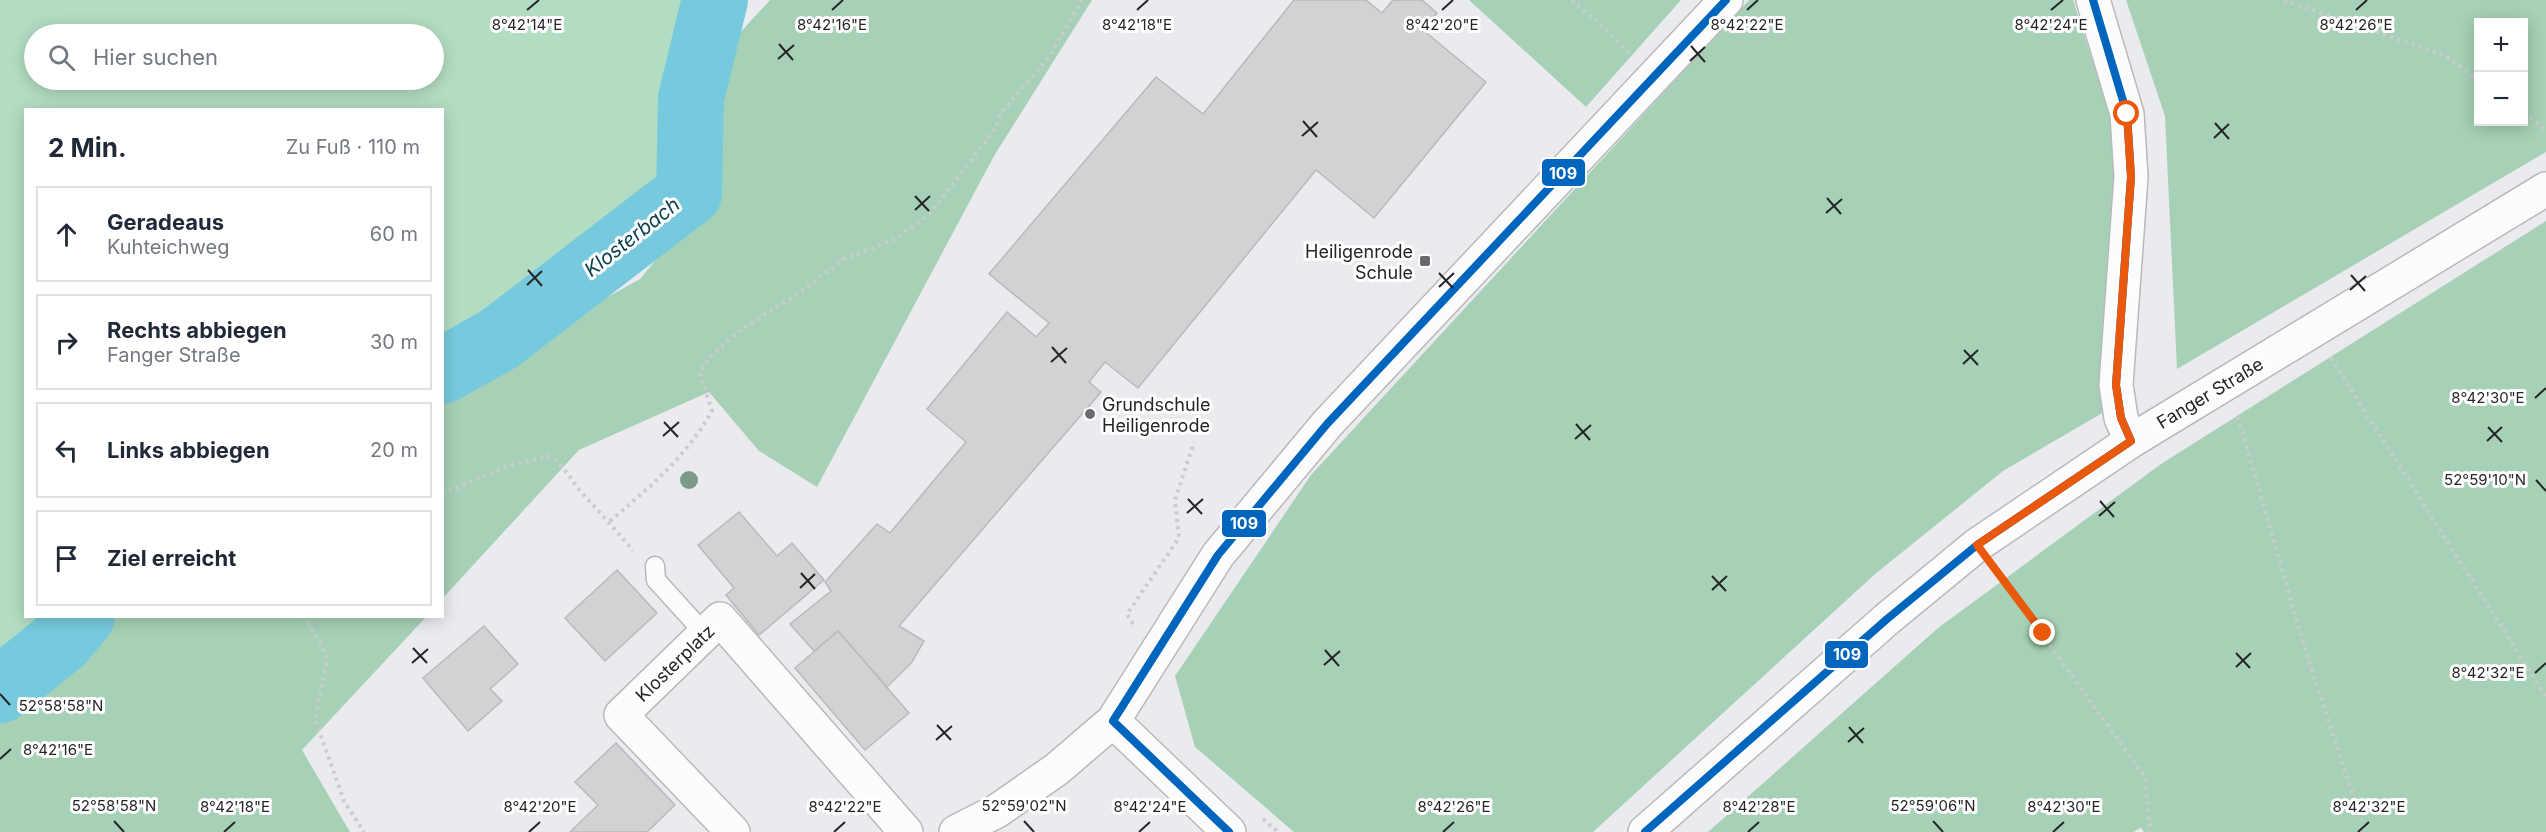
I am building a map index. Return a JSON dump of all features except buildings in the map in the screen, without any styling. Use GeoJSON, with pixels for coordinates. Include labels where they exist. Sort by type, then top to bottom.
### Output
{"type":"FeatureCollection","features":[{"type":"Feature","properties":{"kind":"street"},"geometry":{"type":"LineString","coordinates":[[956,832],[997,811],[1057,769],[1113,721],[1218,555],[1327,424],[1726,0]]}},
{"type":"Feature","properties":{"kind":"street"},"geometry":{"type":"LineString","coordinates":[[2093,0],[2127,114],[2131,177],[2116,385],[2121,418],[2131,441]]}},
{"type":"Feature","properties":{"kind":"street","name":"Fanger Straße"},"geometry":{"type":"LineString","coordinates":[[1645,832],[1887,619],[1977,545],[2131,441],[2546,189]]}},
{"type":"Feature","properties":{"kind":"street","name":"Klosterplatz"},"geometry":{"type":"LineString","coordinates":[[733,832],[621,715],[720,619],[906,832]]}},
{"type":"Feature","properties":{"kind":"street"},"geometry":{"type":"LineString","coordinates":[[1113,721],[1229,832]]}},
{"type":"Feature","properties":{"kind":"lane"},"geometry":{"type":"LineString","coordinates":[[655,566],[656,580],[705,634]]}},
{"type":"Feature","properties":{"kind":"path"},"geometry":{"type":"LineString","coordinates":[[444,493],[507,466],[548,456],[559,461],[581,492],[610,521],[664,475],[698,435],[711,411],[700,374],[708,359],[739,332],[796,295],[846,258],[893,240],[928,216],[995,129],[1001,113],[1049,57],[1071,23],[1082,0]]}},
{"type":"Feature","properties":{"kind":"path"},"geometry":{"type":"LineString","coordinates":[[1572,0],[1615,38],[1651,80]]}},
{"type":"Feature","properties":{"kind":"path"},"geometry":{"type":"LineString","coordinates":[[2284,0],[2446,56],[2474,77]]}},
{"type":"Feature","properties":{"kind":"path"},"geometry":{"type":"LineString","coordinates":[[2299,0],[2301,6]]}},
{"type":"Feature","properties":{"kind":"path"},"geometry":{"type":"LineString","coordinates":[[2528,117],[2546,130]]}},
{"type":"Feature","properties":{"kind":"path"},"geometry":{"type":"LineString","coordinates":[[2313,330],[2546,697]]}},
{"type":"Feature","properties":{"kind":"path"},"geometry":{"type":"LineString","coordinates":[[2228,381],[2306,652],[2365,832]]}},
{"type":"Feature","properties":{"kind":"path"},"geometry":{"type":"LineString","coordinates":[[1977,545],[2043,633],[2145,777],[2150,832]]}},
{"type":"Feature","properties":{"kind":"path"},"geometry":{"type":"LineString","coordinates":[[305,618],[321,644],[327,660],[315,719],[344,801],[364,832]]}},
{"type":"Feature","properties":{"kind":"green space"},"geometry":{"type":"Polygon","coordinates":[[[0,0],[695,0],[684,35],[677,84],[677,130],[672,170],[649,197],[444,350],[444,108],[24,108],[24,618],[55,618],[15,661],[0,672],[0,0]]]}},
{"type":"Feature","properties":{"kind":"green space"},"geometry":{"type":"Polygon","coordinates":[[[770,0],[1092,0],[994,156],[817,487],[759,451],[709,392],[579,450],[444,597],[444,388],[640,279],[698,209],[736,37],[770,0]]]}},
{"type":"Feature","properties":{"kind":"green space"},"geometry":{"type":"Polygon","coordinates":[[[1469,0],[1681,0],[1586,107],[1469,0]]]}},
{"type":"Feature","properties":{"kind":"green space"},"geometry":{"type":"Polygon","coordinates":[[[1749,0],[2073,0],[2113,125],[2114,209],[2104,412],[2003,471],[1874,575],[1593,832],[1294,832],[1195,747],[1175,676],[1311,475],[1749,0]]]}},
{"type":"Feature","properties":{"kind":"green space"},"geometry":{"type":"Polygon","coordinates":[[[2126,0],[2546,0],[2546,152],[2177,369],[2165,116],[2126,0]]]}},
{"type":"Feature","properties":{"kind":"green space"},"geometry":{"type":"Polygon","coordinates":[[[2546,221],[2546,832],[2144,832],[2141,828],[2133,832],[1708,832],[1938,628],[2161,464],[2546,221]]]}},
{"type":"Feature","properties":{"kind":"green space"},"geometry":{"type":"Polygon","coordinates":[[[115,618],[425,618],[302,750],[350,832],[0,832],[0,712],[106,635],[115,618]]]}},
{"type":"Feature","properties":{"kind":"waterway","name":"Klosterbach"},"geometry":{"type":"LineString","coordinates":[[444,370],[499,339],[689,193],[691,98],[715,0]]}},
{"type":"Feature","properties":{"kind":"waterway","name":"Klosterbach"},"geometry":{"type":"LineString","coordinates":[[0,690],[61,641],[80,618]]}},
{"type":"Feature","properties":{"kind":"transit line","name":"109"},"geometry":{"type":"LineString","coordinates":[[1113,721],[1218,555],[1327,424],[1726,0]]}},
{"type":"Feature","properties":{"kind":"transit line","name":"109"},"geometry":{"type":"LineString","coordinates":[[1645,832],[1887,619],[1977,545],[2131,441],[2121,418],[2116,385],[2131,177],[2127,114],[2093,0]]}},
{"type":"Feature","properties":{"kind":"transit line","name":"109"},"geometry":{"type":"LineString","coordinates":[[1113,721],[1229,832]]}},
{"type":"Feature","properties":{"kind":"place","name":"Heiligenrode Schule"},"geometry":{"type":"Point","coordinates":[1425,261]}},
{"type":"Feature","properties":{"kind":"place","name":"Grundschule Heiligenrode"},"geometry":{"type":"Point","coordinates":[1090,414]}},
{"type":"Feature","properties":{"kind":"route"},"geometry":{"type":"LineString","coordinates":[[2043,633],[1977,545],[2131,441],[2121,418],[2116,385],[2131,177],[2127,114]]}}]}
